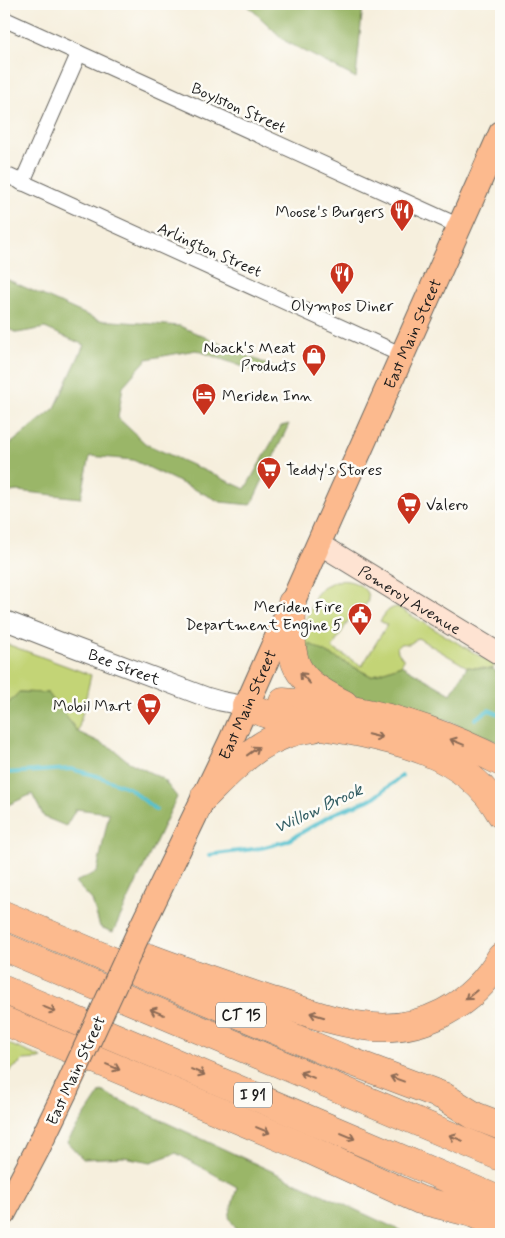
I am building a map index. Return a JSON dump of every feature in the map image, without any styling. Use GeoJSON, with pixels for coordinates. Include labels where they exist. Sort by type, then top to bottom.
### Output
{"type":"FeatureCollection","features":[{"type":"Feature","properties":{"kind":"highway"},"geometry":{"type":"LineString","coordinates":[[292,603],[293,652],[299,672],[318,690],[361,712]]}},
{"type":"Feature","properties":{"kind":"highway"},"geometry":{"type":"LineString","coordinates":[[246,706],[279,701],[361,712],[424,729],[471,747],[501,762]]}},
{"type":"Feature","properties":{"kind":"highway"},"geometry":{"type":"LineString","coordinates":[[246,706],[277,717],[362,733],[422,750],[464,772],[480,786],[501,814]]}},
{"type":"Feature","properties":{"kind":"highway"},"geometry":{"type":"LineString","coordinates":[[204,796],[242,760],[268,741],[295,731],[328,726]]}},
{"type":"Feature","properties":{"kind":"highway","name":"CT 15"},"geometry":{"type":"LineString","coordinates":[[4,915],[342,1058],[443,1096],[501,1114]]}},
{"type":"Feature","properties":{"kind":"highway"},"geometry":{"type":"LineString","coordinates":[[40,930],[84,934],[278,1003],[339,1021],[375,1027],[394,1027],[411,1024],[447,1011],[466,999],[478,988],[492,972],[501,957]]}},
{"type":"Feature","properties":{"kind":"highway","name":"I 91"},"geometry":{"type":"LineString","coordinates":[[4,947],[501,1157]]}},
{"type":"Feature","properties":{"kind":"highway","name":"I 91"},"geometry":{"type":"LineString","coordinates":[[4,990],[501,1201]]}},
{"type":"Feature","properties":{"kind":"highway"},"geometry":{"type":"LineString","coordinates":[[4,1021],[306,1148],[491,1234]]}},
{"type":"Feature","properties":{"kind":"highway"},"geometry":{"type":"LineString","coordinates":[[443,1096],[475,1116],[501,1126]]}},
{"type":"Feature","properties":{"kind":"highway"},"geometry":{"type":"LineString","coordinates":[[420,1200],[472,1213],[501,1226]]}},
{"type":"Feature","properties":{"kind":"main road","name":"East Main Street"},"geometry":{"type":"LineString","coordinates":[[4,1213],[66,1090],[246,706],[501,133]]}},
{"type":"Feature","properties":{"kind":"main road","name":"Pomeroy Avenue"},"geometry":{"type":"LineString","coordinates":[[318,543],[501,655]]}},
{"type":"Feature","properties":{"kind":"street","name":"Boylston Street"},"geometry":{"type":"LineString","coordinates":[[4,19],[459,226]]}},
{"type":"Feature","properties":{"kind":"street"},"geometry":{"type":"LineString","coordinates":[[22,183],[79,53]]}},
{"type":"Feature","properties":{"kind":"street","name":"Arlington Street"},"geometry":{"type":"LineString","coordinates":[[4,174],[402,355]]}},
{"type":"Feature","properties":{"kind":"street","name":"Bee Street"},"geometry":{"type":"LineString","coordinates":[[4,620],[206,697],[246,706]]}},
{"type":"Feature","properties":{"kind":"green space"},"geometry":{"type":"Polygon","coordinates":[[[246,4],[363,4],[356,78],[285,41],[246,4]]]}},
{"type":"Feature","properties":{"kind":"green space"},"geometry":{"type":"Polygon","coordinates":[[[4,278],[98,320],[180,326],[273,367],[263,374],[196,350],[147,359],[123,386],[118,418],[146,444],[245,489],[281,426],[289,424],[251,505],[221,502],[133,460],[90,456],[81,498],[17,491],[4,493],[4,449],[55,408],[84,345],[45,328],[17,333],[4,327],[4,278]]]}},
{"type":"Feature","properties":{"kind":"green space"},"geometry":{"type":"Polygon","coordinates":[[[335,581],[355,583],[364,589],[368,595],[367,603],[362,609],[357,607],[332,648],[362,666],[387,625],[380,621],[389,610],[397,607],[495,665],[493,669],[467,667],[418,638],[410,644],[401,644],[397,647],[404,660],[401,665],[371,676],[310,644],[307,658],[300,658],[305,621],[316,595],[323,587],[335,581]]]}},
{"type":"Feature","properties":{"kind":"green space"},"geometry":{"type":"Polygon","coordinates":[[[4,643],[91,675],[78,732],[48,693],[19,692],[4,708],[4,643]]]}},
{"type":"Feature","properties":{"kind":"green space"},"geometry":{"type":"Polygon","coordinates":[[[310,644],[371,676],[401,665],[451,694],[467,667],[493,669],[501,675],[501,744],[446,720],[342,693],[321,681],[307,658],[310,644]]]}},
{"type":"Feature","properties":{"kind":"green space"},"geometry":{"type":"Polygon","coordinates":[[[19,692],[48,693],[78,732],[112,748],[129,762],[163,779],[177,797],[113,932],[100,927],[92,900],[75,882],[97,872],[109,813],[76,809],[66,826],[44,817],[32,794],[8,805],[4,803],[4,708],[19,692]]]}},
{"type":"Feature","properties":{"kind":"green space"},"geometry":{"type":"Polygon","coordinates":[[[4,1042],[42,1058],[23,1060],[10,1071],[4,1080],[4,1042]]]}},
{"type":"Feature","properties":{"kind":"green space"},"geometry":{"type":"Polygon","coordinates":[[[101,1091],[408,1234],[239,1234],[229,1217],[237,1187],[176,1153],[151,1162],[124,1157],[83,1159],[67,1142],[101,1091]]]}},
{"type":"Feature","properties":{"kind":"waterway","name":"Willow Brook"},"geometry":{"type":"LineString","coordinates":[[475,719],[489,710],[501,715]]}},
{"type":"Feature","properties":{"kind":"waterway","name":"Willow Brook"},"geometry":{"type":"LineString","coordinates":[[4,773],[71,769],[129,788],[156,810]]}},
{"type":"Feature","properties":{"kind":"waterway","name":"Willow Brook"},"geometry":{"type":"LineString","coordinates":[[209,855],[261,848],[287,841],[335,813],[372,799],[402,776]]}},
{"type":"Feature","properties":{"kind":"place","name":"Moose's Burgers"},"geometry":{"type":"Point","coordinates":[402,232]}},
{"type":"Feature","properties":{"kind":"place","name":"Olympos Diner"},"geometry":{"type":"Point","coordinates":[342,295]}},
{"type":"Feature","properties":{"kind":"place","name":"Noack's Meat Products"},"geometry":{"type":"Point","coordinates":[314,377]}},
{"type":"Feature","properties":{"kind":"place","name":"Meriden Inn"},"geometry":{"type":"Point","coordinates":[204,416]}},
{"type":"Feature","properties":{"kind":"place","name":"Teddy's Stores"},"geometry":{"type":"Point","coordinates":[269,490]}},
{"type":"Feature","properties":{"kind":"place","name":"Valero"},"geometry":{"type":"Point","coordinates":[409,525]}},
{"type":"Feature","properties":{"kind":"place","name":"Meriden Fire Department Engine 5"},"geometry":{"type":"Point","coordinates":[360,636]}},
{"type":"Feature","properties":{"kind":"place","name":"Mobil Mart"},"geometry":{"type":"Point","coordinates":[149,726]}}]}
